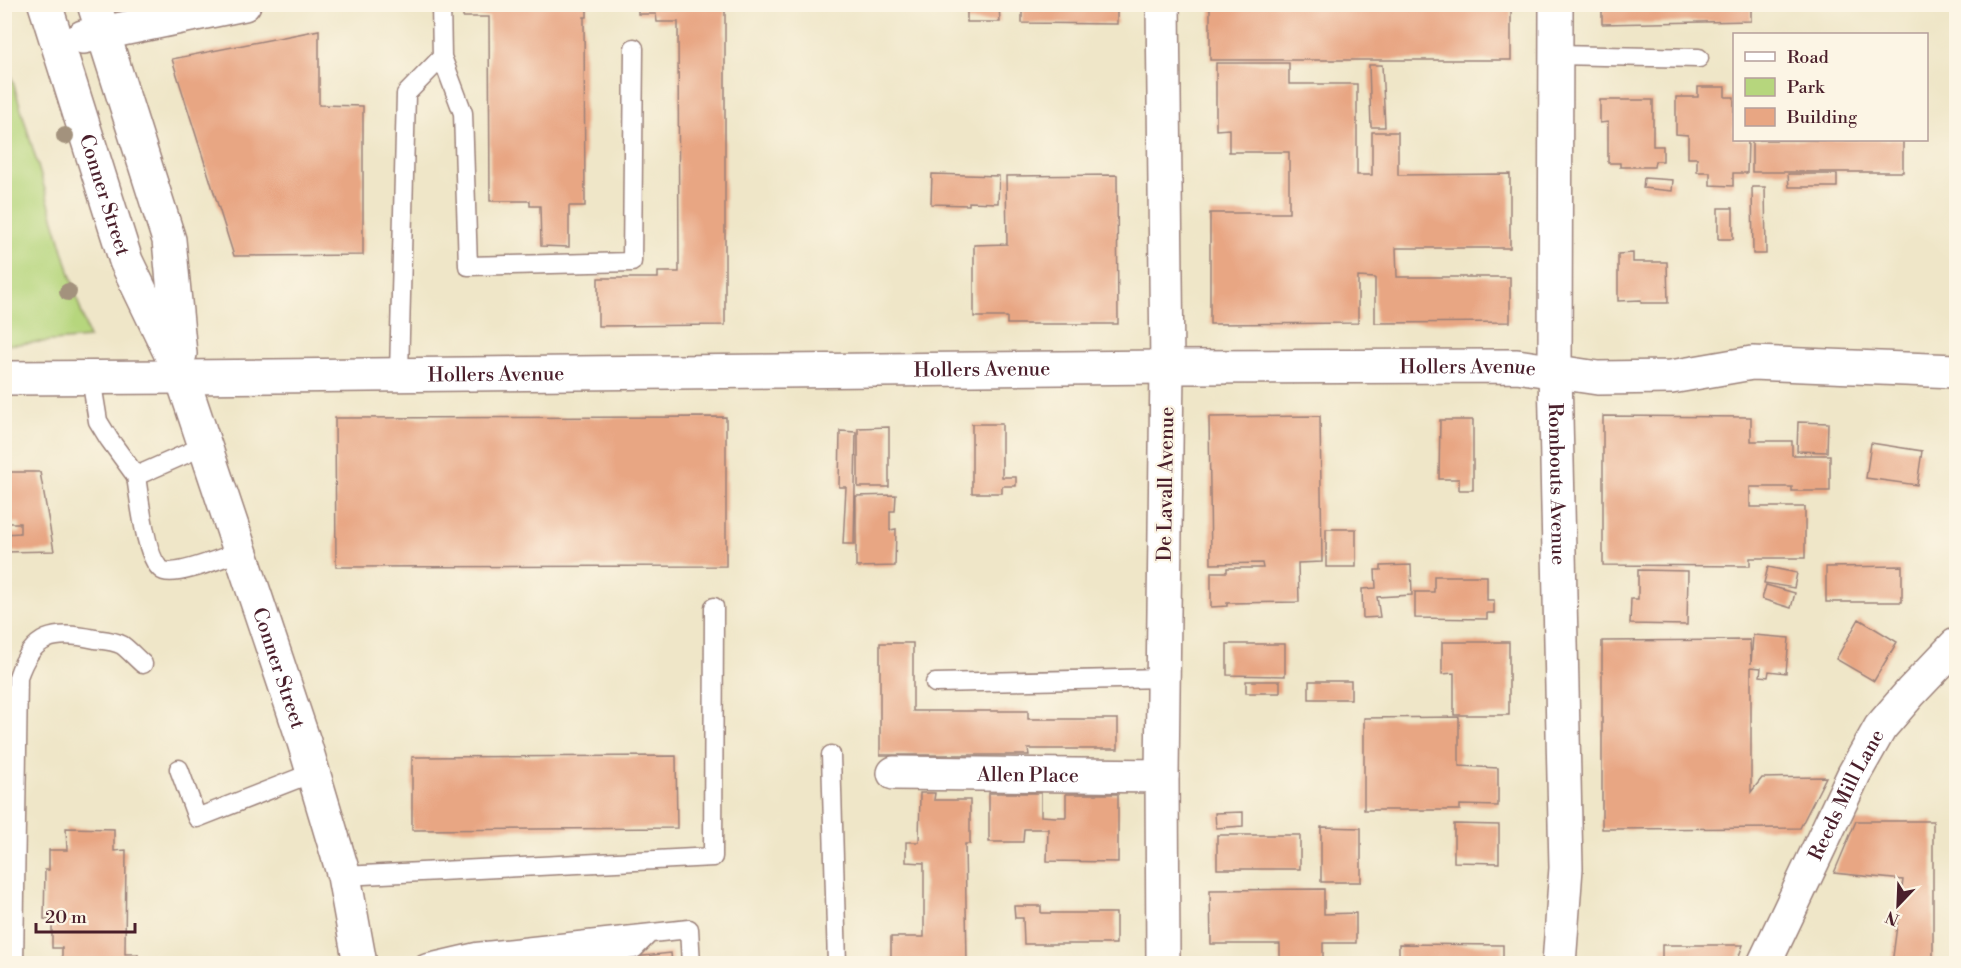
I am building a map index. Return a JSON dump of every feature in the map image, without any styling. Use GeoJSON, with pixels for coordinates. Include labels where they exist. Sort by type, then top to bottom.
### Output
{"type":"FeatureCollection","features":[{"type":"Feature","properties":{"kind":"street","name":"Conner Street"},"geometry":{"type":"LineString","coordinates":[[45,4],[126,261],[182,377],[304,742],[344,876],[360,963]]}},
{"type":"Feature","properties":{"kind":"street"},"geometry":{"type":"LineString","coordinates":[[57,42],[99,19],[244,4]]}},
{"type":"Feature","properties":{"kind":"street","name":"De Lavall Avenue"},"geometry":{"type":"LineString","coordinates":[[1163,4],[1167,367],[1162,776],[1163,963]]}},
{"type":"Feature","properties":{"kind":"street","name":"Rombouts Avenue"},"geometry":{"type":"LineString","coordinates":[[1556,4],[1555,371],[1566,868],[1559,963]]}},
{"type":"Feature","properties":{"kind":"street","name":"Conner Street"},"geometry":{"type":"LineString","coordinates":[[99,19],[169,240],[182,377]]}},
{"type":"Feature","properties":{"kind":"street","name":"Hollers Avenue"},"geometry":{"type":"LineString","coordinates":[[4,378],[1517,366],[1598,378],[1671,377],[1752,363],[1956,371]]}},
{"type":"Feature","properties":{"kind":"street","name":"Reeds Mill Lane"},"geometry":{"type":"LineString","coordinates":[[1764,963],[1854,774],[1880,728],[1956,645]]}},
{"type":"Feature","properties":{"kind":"street","name":"Allen Place"},"geometry":{"type":"LineString","coordinates":[[894,773],[1162,776]]}},
{"type":"Feature","properties":{"kind":"lane"},"geometry":{"type":"LineString","coordinates":[[441,4],[442,57],[463,113],[468,266],[632,262],[634,48]]}},
{"type":"Feature","properties":{"kind":"lane"},"geometry":{"type":"LineString","coordinates":[[1556,55],[1699,58]]}},
{"type":"Feature","properties":{"kind":"lane"},"geometry":{"type":"LineString","coordinates":[[399,374],[406,94],[442,57]]}},
{"type":"Feature","properties":{"kind":"lane"},"geometry":{"type":"LineString","coordinates":[[91,378],[98,421],[136,476],[150,553],[156,566],[165,571],[179,571],[239,552]]}},
{"type":"Feature","properties":{"kind":"lane"},"geometry":{"type":"LineString","coordinates":[[136,476],[204,446]]}},
{"type":"Feature","properties":{"kind":"lane"},"geometry":{"type":"LineString","coordinates":[[344,876],[713,856],[714,606]]}},
{"type":"Feature","properties":{"kind":"lane"},"geometry":{"type":"LineString","coordinates":[[14,963],[18,676],[24,659],[36,644],[50,638],[72,634],[121,644],[143,664]]}},
{"type":"Feature","properties":{"kind":"lane"},"geometry":{"type":"LineString","coordinates":[[936,683],[1163,678]]}},
{"type":"Feature","properties":{"kind":"lane"},"geometry":{"type":"LineString","coordinates":[[831,755],[837,963]]}},
{"type":"Feature","properties":{"kind":"lane"},"geometry":{"type":"LineString","coordinates":[[179,769],[197,818],[312,773]]}},
{"type":"Feature","properties":{"kind":"lane"},"geometry":{"type":"LineString","coordinates":[[424,963],[689,929],[691,963]]}},
{"type":"Feature","properties":{"kind":"lane"},"geometry":{"type":"LineString","coordinates":[[517,963],[634,949],[649,934]]}},
{"type":"Feature","properties":{"kind":"lane"},"geometry":{"type":"LineString","coordinates":[[480,955],[511,963]]}},
{"type":"Feature","properties":{"kind":"green space"},"geometry":{"type":"Polygon","coordinates":[[[5,55],[89,338],[5,345],[5,55]]]}},
{"type":"Feature","properties":{"kind":"building"},"geometry":{"type":"Polygon","coordinates":[[[463,4],[587,4],[587,17],[584,17],[585,206],[569,206],[569,247],[541,246],[540,206],[530,206],[530,201],[490,201],[489,17],[463,17],[463,4]]]}},
{"type":"Feature","properties":{"kind":"building"},"geometry":{"type":"Polygon","coordinates":[[[638,4],[725,4],[725,325],[598,326],[598,278],[658,278],[658,272],[679,272],[678,22],[657,22],[656,14],[638,14],[638,4]]]}},
{"type":"Feature","properties":{"kind":"building"},"geometry":{"type":"Polygon","coordinates":[[[967,4],[999,4],[1000,22],[967,22],[967,4]]]}},
{"type":"Feature","properties":{"kind":"building"},"geometry":{"type":"Polygon","coordinates":[[[1022,4],[1117,4],[1117,24],[1022,23],[1022,4]]]}},
{"type":"Feature","properties":{"kind":"building"},"geometry":{"type":"Polygon","coordinates":[[[1210,4],[1511,4],[1511,60],[1210,60],[1210,4]]]}},
{"type":"Feature","properties":{"kind":"building"},"geometry":{"type":"Polygon","coordinates":[[[1602,4],[1751,4],[1751,21],[1602,24],[1602,4]]]}},
{"type":"Feature","properties":{"kind":"building"},"geometry":{"type":"Polygon","coordinates":[[[319,30],[319,105],[363,106],[363,255],[234,256],[172,59],[319,30]]]}},
{"type":"Feature","properties":{"kind":"building"},"geometry":{"type":"Polygon","coordinates":[[[1216,63],[1289,63],[1289,84],[1357,84],[1357,175],[1372,175],[1372,132],[1398,132],[1398,175],[1510,174],[1510,248],[1396,248],[1397,277],[1510,277],[1510,322],[1375,323],[1375,278],[1358,277],[1358,323],[1210,324],[1210,213],[1289,213],[1289,152],[1229,152],[1229,129],[1216,130],[1216,63]]]}},
{"type":"Feature","properties":{"kind":"building"},"geometry":{"type":"Polygon","coordinates":[[[1369,65],[1382,65],[1385,127],[1371,127],[1369,65]]]}},
{"type":"Feature","properties":{"kind":"building"},"geometry":{"type":"Polygon","coordinates":[[[1698,87],[1725,87],[1725,97],[1733,97],[1733,141],[1748,141],[1747,173],[1733,173],[1733,186],[1710,185],[1710,172],[1697,172],[1697,158],[1688,158],[1688,135],[1676,134],[1676,97],[1698,97],[1698,87]]]}},
{"type":"Feature","properties":{"kind":"building"},"geometry":{"type":"Polygon","coordinates":[[[1600,100],[1653,100],[1653,146],[1663,146],[1663,161],[1655,161],[1654,167],[1620,167],[1620,163],[1608,163],[1608,122],[1600,123],[1600,100]]]}},
{"type":"Feature","properties":{"kind":"building"},"geometry":{"type":"Polygon","coordinates":[[[1752,141],[1903,141],[1903,172],[1752,172],[1752,141]]]}},
{"type":"Feature","properties":{"kind":"building"},"geometry":{"type":"Polygon","coordinates":[[[932,174],[999,176],[998,203],[931,204],[932,174]]]}},
{"type":"Feature","properties":{"kind":"building"},"geometry":{"type":"Polygon","coordinates":[[[1788,174],[1837,174],[1837,187],[1789,187],[1788,174]]]}},
{"type":"Feature","properties":{"kind":"building"},"geometry":{"type":"Polygon","coordinates":[[[1117,175],[1118,324],[1007,324],[1007,317],[974,317],[974,245],[1007,244],[1006,176],[1117,175]]]}},
{"type":"Feature","properties":{"kind":"building"},"geometry":{"type":"Polygon","coordinates":[[[1644,178],[1673,180],[1672,191],[1643,188],[1644,178]]]}},
{"type":"Feature","properties":{"kind":"building"},"geometry":{"type":"Polygon","coordinates":[[[1752,187],[1765,187],[1766,254],[1753,254],[1752,187]]]}},
{"type":"Feature","properties":{"kind":"building"},"geometry":{"type":"Polygon","coordinates":[[[1718,208],[1733,208],[1733,239],[1718,239],[1718,208]]]}},
{"type":"Feature","properties":{"kind":"building"},"geometry":{"type":"Polygon","coordinates":[[[1633,253],[1633,262],[1667,262],[1668,303],[1641,303],[1641,300],[1618,301],[1618,254],[1633,253]]]}},
{"type":"Feature","properties":{"kind":"building"},"geometry":{"type":"Polygon","coordinates":[[[1320,416],[1322,562],[1298,563],[1299,602],[1227,603],[1227,606],[1211,607],[1211,572],[1227,572],[1227,568],[1263,568],[1262,563],[1211,564],[1209,417],[1320,416]]]}},
{"type":"Feature","properties":{"kind":"building"},"geometry":{"type":"Polygon","coordinates":[[[1603,416],[1751,417],[1751,441],[1792,441],[1792,455],[1830,455],[1830,491],[1792,491],[1792,487],[1750,487],[1750,507],[1805,507],[1805,558],[1750,558],[1750,566],[1603,565],[1603,416]]]}},
{"type":"Feature","properties":{"kind":"building"},"geometry":{"type":"Polygon","coordinates":[[[726,417],[726,566],[336,567],[335,418],[726,417]]]}},
{"type":"Feature","properties":{"kind":"building"},"geometry":{"type":"Polygon","coordinates":[[[1440,420],[1473,420],[1473,490],[1459,490],[1459,479],[1439,479],[1440,420]]]}},
{"type":"Feature","properties":{"kind":"building"},"geometry":{"type":"Polygon","coordinates":[[[1798,422],[1828,423],[1827,452],[1797,451],[1798,422]]]}},
{"type":"Feature","properties":{"kind":"building"},"geometry":{"type":"Polygon","coordinates":[[[972,424],[1002,424],[1002,477],[1016,477],[1016,486],[1002,486],[1002,493],[972,493],[972,424]]]}},
{"type":"Feature","properties":{"kind":"building"},"geometry":{"type":"Polygon","coordinates":[[[889,427],[889,487],[858,487],[858,428],[889,427]]]}},
{"type":"Feature","properties":{"kind":"building"},"geometry":{"type":"Polygon","coordinates":[[[840,431],[856,432],[854,544],[843,544],[846,487],[839,487],[840,431]]]}},
{"type":"Feature","properties":{"kind":"building"},"geometry":{"type":"Polygon","coordinates":[[[1871,443],[1922,451],[1917,485],[1866,478],[1871,443]]]}},
{"type":"Feature","properties":{"kind":"building"},"geometry":{"type":"Polygon","coordinates":[[[4,472],[40,472],[54,551],[4,552],[4,534],[20,533],[20,523],[4,523],[4,472]]]}},
{"type":"Feature","properties":{"kind":"building"},"geometry":{"type":"Polygon","coordinates":[[[896,495],[895,511],[890,511],[890,530],[896,529],[895,566],[856,567],[856,496],[896,495]]]}},
{"type":"Feature","properties":{"kind":"building"},"geometry":{"type":"Polygon","coordinates":[[[1326,529],[1356,529],[1356,567],[1326,567],[1326,529]]]}},
{"type":"Feature","properties":{"kind":"building"},"geometry":{"type":"Polygon","coordinates":[[[1411,565],[1412,595],[1377,597],[1380,617],[1363,618],[1362,589],[1376,588],[1375,570],[1381,570],[1381,566],[1411,565]]]}},
{"type":"Feature","properties":{"kind":"building"},"geometry":{"type":"Polygon","coordinates":[[[1902,566],[1902,602],[1826,602],[1826,567],[1902,566]]]}},
{"type":"Feature","properties":{"kind":"building"},"geometry":{"type":"Polygon","coordinates":[[[1768,567],[1797,573],[1794,588],[1764,583],[1768,567]]]}},
{"type":"Feature","properties":{"kind":"building"},"geometry":{"type":"Polygon","coordinates":[[[1638,570],[1688,571],[1687,625],[1630,624],[1631,599],[1638,599],[1638,570]]]}},
{"type":"Feature","properties":{"kind":"building"},"geometry":{"type":"Polygon","coordinates":[[[1434,576],[1487,576],[1487,600],[1494,600],[1494,613],[1487,613],[1487,619],[1415,618],[1415,592],[1434,592],[1434,576]]]}},
{"type":"Feature","properties":{"kind":"building"},"geometry":{"type":"Polygon","coordinates":[[[1766,585],[1795,593],[1791,608],[1762,599],[1766,585]]]}},
{"type":"Feature","properties":{"kind":"building"},"geometry":{"type":"Polygon","coordinates":[[[1859,619],[1897,642],[1874,681],[1836,659],[1859,619]]]}},
{"type":"Feature","properties":{"kind":"building"},"geometry":{"type":"Polygon","coordinates":[[[1753,635],[1789,638],[1786,673],[1769,671],[1768,677],[1760,676],[1761,668],[1751,667],[1751,792],[1762,778],[1826,777],[1800,828],[1602,829],[1602,641],[1750,640],[1751,664],[1753,635]]]}},
{"type":"Feature","properties":{"kind":"building"},"geometry":{"type":"Polygon","coordinates":[[[1442,642],[1509,642],[1509,715],[1454,715],[1454,673],[1442,674],[1442,642]]]}},
{"type":"Feature","properties":{"kind":"building"},"geometry":{"type":"Polygon","coordinates":[[[880,643],[913,643],[913,711],[1028,711],[1028,719],[1118,719],[1118,749],[1028,749],[1029,755],[880,755],[880,643]]]}},
{"type":"Feature","properties":{"kind":"building"},"geometry":{"type":"Polygon","coordinates":[[[1227,644],[1285,644],[1285,676],[1227,675],[1227,644]]]}},
{"type":"Feature","properties":{"kind":"building"},"geometry":{"type":"Polygon","coordinates":[[[1246,681],[1280,681],[1280,693],[1246,693],[1246,681]]]}},
{"type":"Feature","properties":{"kind":"building"},"geometry":{"type":"Polygon","coordinates":[[[1309,681],[1351,681],[1351,699],[1309,699],[1309,681]]]}},
{"type":"Feature","properties":{"kind":"building"},"geometry":{"type":"Polygon","coordinates":[[[1459,717],[1459,766],[1498,768],[1498,806],[1460,805],[1460,810],[1364,810],[1364,718],[1459,717]]]}},
{"type":"Feature","properties":{"kind":"building"},"geometry":{"type":"Polygon","coordinates":[[[676,756],[677,828],[412,830],[412,757],[676,756]]]}},
{"type":"Feature","properties":{"kind":"building"},"geometry":{"type":"Polygon","coordinates":[[[920,793],[935,793],[934,800],[970,800],[970,844],[965,844],[967,964],[891,964],[891,937],[924,937],[924,863],[906,862],[906,842],[919,842],[920,793]]]}},
{"type":"Feature","properties":{"kind":"building"},"geometry":{"type":"Polygon","coordinates":[[[989,793],[1041,793],[1041,816],[1055,817],[1066,817],[1066,794],[1118,794],[1118,862],[1047,861],[1048,829],[1024,829],[1023,842],[989,842],[989,793]]]}},
{"type":"Feature","properties":{"kind":"building"},"geometry":{"type":"Polygon","coordinates":[[[1243,812],[1243,826],[1216,828],[1215,813],[1243,812]]]}},
{"type":"Feature","properties":{"kind":"building"},"geometry":{"type":"Polygon","coordinates":[[[1856,821],[1933,821],[1933,964],[1892,964],[1903,880],[1834,873],[1856,821]]]}},
{"type":"Feature","properties":{"kind":"building"},"geometry":{"type":"Polygon","coordinates":[[[1454,824],[1499,825],[1499,863],[1454,862],[1454,824]]]}},
{"type":"Feature","properties":{"kind":"building"},"geometry":{"type":"Polygon","coordinates":[[[1321,827],[1361,828],[1361,882],[1321,882],[1321,827]]]}},
{"type":"Feature","properties":{"kind":"building"},"geometry":{"type":"Polygon","coordinates":[[[66,828],[114,829],[114,851],[126,850],[125,954],[138,954],[138,964],[62,964],[62,948],[52,948],[52,920],[44,919],[45,870],[49,870],[49,850],[67,850],[66,828]]]}},
{"type":"Feature","properties":{"kind":"building"},"geometry":{"type":"Polygon","coordinates":[[[1217,835],[1300,835],[1300,869],[1217,869],[1217,835]]]}},
{"type":"Feature","properties":{"kind":"building"},"geometry":{"type":"Polygon","coordinates":[[[1324,889],[1324,914],[1356,913],[1356,943],[1323,943],[1323,964],[1280,964],[1280,944],[1211,944],[1210,890],[1324,889]]]}},
{"type":"Feature","properties":{"kind":"building"},"geometry":{"type":"Polygon","coordinates":[[[1014,906],[1041,906],[1041,913],[1116,913],[1116,944],[1024,944],[1023,918],[1015,918],[1014,906]]]}},
{"type":"Feature","properties":{"kind":"building"},"geometry":{"type":"Polygon","coordinates":[[[1399,944],[1503,945],[1503,964],[1399,964],[1399,944]]]}},
{"type":"Feature","properties":{"kind":"building"},"geometry":{"type":"Polygon","coordinates":[[[1662,945],[1743,945],[1736,964],[1662,964],[1662,945]]]}},
{"type":"Feature","properties":{"kind":"building"},"geometry":{"type":"Polygon","coordinates":[[[671,953],[672,964],[588,964],[588,962],[671,953]]]}}]}
